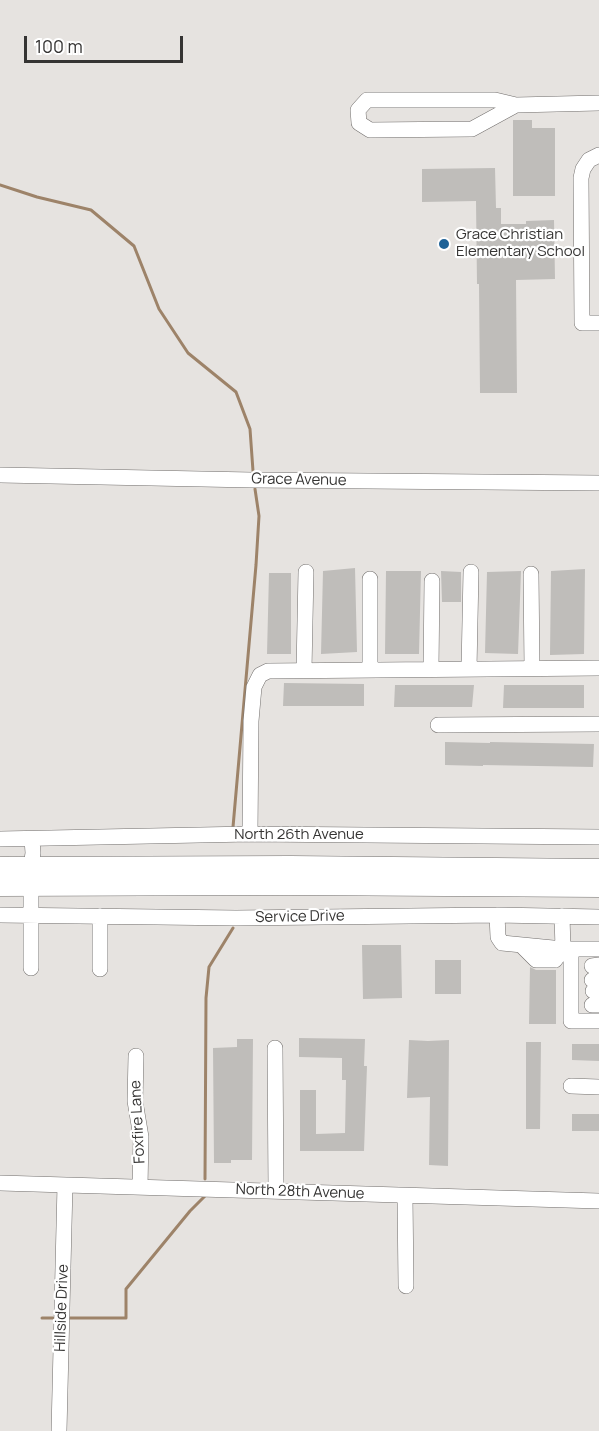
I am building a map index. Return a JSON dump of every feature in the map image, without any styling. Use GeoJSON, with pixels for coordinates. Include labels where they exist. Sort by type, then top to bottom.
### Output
{"type":"FeatureCollection","features":[{"type":"Feature","properties":{"kind":"main road"},"geometry":{"type":"LineString","coordinates":[[0,886],[32,877],[303,866],[599,869]]}},
{"type":"Feature","properties":{"kind":"main road"},"geometry":{"type":"LineString","coordinates":[[0,867],[32,877],[288,885],[599,887]]}},
{"type":"Feature","properties":{"kind":"street"},"geometry":{"type":"LineString","coordinates":[[516,105],[472,129],[369,130],[359,123],[358,110],[367,100],[495,100],[516,105],[599,103]]}},
{"type":"Feature","properties":{"kind":"street"},"geometry":{"type":"LineString","coordinates":[[599,155],[589,160],[583,169],[581,178],[582,323],[599,323]]}},
{"type":"Feature","properties":{"kind":"street","name":"Grace Avenue"},"geometry":{"type":"LineString","coordinates":[[0,475],[599,483]]}},
{"type":"Feature","properties":{"kind":"street"},"geometry":{"type":"LineString","coordinates":[[304,670],[306,572]]}},
{"type":"Feature","properties":{"kind":"street"},"geometry":{"type":"LineString","coordinates":[[469,669],[471,572]]}},
{"type":"Feature","properties":{"kind":"street"},"geometry":{"type":"LineString","coordinates":[[531,574],[532,668]]}},
{"type":"Feature","properties":{"kind":"street"},"geometry":{"type":"LineString","coordinates":[[369,579],[369,669]]}},
{"type":"Feature","properties":{"kind":"street"},"geometry":{"type":"LineString","coordinates":[[431,669],[432,581]]}},
{"type":"Feature","properties":{"kind":"street"},"geometry":{"type":"LineString","coordinates":[[250,834],[251,721],[254,687],[260,675],[268,671],[599,668]]}},
{"type":"Feature","properties":{"kind":"street"},"geometry":{"type":"LineString","coordinates":[[438,724],[599,724]]}},
{"type":"Feature","properties":{"kind":"street","name":"North 26th Avenue"},"geometry":{"type":"LineString","coordinates":[[0,839],[250,834],[599,837]]}},
{"type":"Feature","properties":{"kind":"street"},"geometry":{"type":"LineString","coordinates":[[31,969],[32,839]]}},
{"type":"Feature","properties":{"kind":"street","name":"Service Drive"},"geometry":{"type":"LineString","coordinates":[[0,915],[236,918],[497,915],[599,917]]}},
{"type":"Feature","properties":{"kind":"street"},"geometry":{"type":"LineString","coordinates":[[497,915],[498,937],[502,943],[567,950],[599,949]]}},
{"type":"Feature","properties":{"kind":"street"},"geometry":{"type":"LineString","coordinates":[[100,916],[100,969]]}},
{"type":"Feature","properties":{"kind":"street"},"geometry":{"type":"LineString","coordinates":[[562,916],[567,950],[586,986],[571,1021],[599,1021]]}},
{"type":"Feature","properties":{"kind":"street"},"geometry":{"type":"LineString","coordinates":[[275,1048],[276,1191]]}},
{"type":"Feature","properties":{"kind":"street","name":"Foxfire Lane"},"geometry":{"type":"LineString","coordinates":[[136,1056],[135,1101],[141,1137],[140,1187]]}},
{"type":"Feature","properties":{"kind":"street"},"geometry":{"type":"LineString","coordinates":[[572,1086],[599,1087]]}},
{"type":"Feature","properties":{"kind":"street","name":"North 28th Avenue"},"geometry":{"type":"LineString","coordinates":[[0,1183],[599,1201]]}},
{"type":"Feature","properties":{"kind":"street","name":"Hillside Drive"},"geometry":{"type":"LineString","coordinates":[[59,1431],[65,1185]]}},
{"type":"Feature","properties":{"kind":"street"},"geometry":{"type":"LineString","coordinates":[[405,1196],[406,1286]]}},
{"type":"Feature","properties":{"kind":"building"},"geometry":{"type":"Polygon","coordinates":[[[513,120],[532,120],[532,128],[555,128],[555,196],[513,196],[513,120]]]}},
{"type":"Feature","properties":{"kind":"building"},"geometry":{"type":"Polygon","coordinates":[[[495,168],[496,208],[501,208],[501,224],[526,224],[526,221],[554,220],[555,279],[516,280],[517,393],[480,393],[476,201],[422,202],[422,169],[495,168]]]}},
{"type":"Feature","properties":{"kind":"building"},"geometry":{"type":"Polygon","coordinates":[[[355,568],[357,652],[321,654],[323,571],[355,568]]]}},
{"type":"Feature","properties":{"kind":"building"},"geometry":{"type":"Polygon","coordinates":[[[585,569],[584,654],[550,655],[551,571],[585,569]]]}},
{"type":"Feature","properties":{"kind":"building"},"geometry":{"type":"Polygon","coordinates":[[[386,571],[421,571],[419,654],[385,654],[386,571]]]}},
{"type":"Feature","properties":{"kind":"building"},"geometry":{"type":"Polygon","coordinates":[[[441,571],[461,572],[461,602],[442,602],[441,571]]]}},
{"type":"Feature","properties":{"kind":"building"},"geometry":{"type":"Polygon","coordinates":[[[521,571],[518,654],[485,653],[487,572],[521,571]]]}},
{"type":"Feature","properties":{"kind":"building"},"geometry":{"type":"Polygon","coordinates":[[[269,573],[291,573],[291,654],[267,654],[269,573]]]}},
{"type":"Feature","properties":{"kind":"building"},"geometry":{"type":"Polygon","coordinates":[[[284,683],[364,684],[364,706],[283,706],[284,683]]]}},
{"type":"Feature","properties":{"kind":"building"},"geometry":{"type":"Polygon","coordinates":[[[395,685],[474,685],[472,707],[394,707],[395,685]]]}},
{"type":"Feature","properties":{"kind":"building"},"geometry":{"type":"Polygon","coordinates":[[[504,685],[584,685],[584,708],[503,708],[504,685]]]}},
{"type":"Feature","properties":{"kind":"building"},"geometry":{"type":"Polygon","coordinates":[[[445,742],[594,744],[593,767],[445,765],[445,742]]]}},
{"type":"Feature","properties":{"kind":"building"},"geometry":{"type":"Polygon","coordinates":[[[362,945],[401,945],[402,998],[363,999],[362,945]]]}},
{"type":"Feature","properties":{"kind":"building"},"geometry":{"type":"Polygon","coordinates":[[[435,960],[461,960],[461,994],[435,994],[435,960]]]}},
{"type":"Feature","properties":{"kind":"building"},"geometry":{"type":"Polygon","coordinates":[[[530,967],[536,970],[556,970],[556,1024],[529,1024],[530,967]]]}},
{"type":"Feature","properties":{"kind":"building"},"geometry":{"type":"Polygon","coordinates":[[[299,1038],[365,1039],[364,1066],[367,1066],[364,1151],[300,1151],[300,1090],[316,1090],[316,1134],[345,1133],[346,1080],[342,1080],[342,1058],[299,1057],[299,1038]]]}},
{"type":"Feature","properties":{"kind":"building"},"geometry":{"type":"Polygon","coordinates":[[[237,1039],[253,1039],[252,1160],[214,1163],[213,1048],[237,1047],[237,1039]]]}},
{"type":"Feature","properties":{"kind":"building"},"geometry":{"type":"Polygon","coordinates":[[[409,1040],[449,1040],[448,1166],[429,1165],[430,1097],[407,1098],[409,1040]]]}},
{"type":"Feature","properties":{"kind":"building"},"geometry":{"type":"Polygon","coordinates":[[[526,1042],[541,1042],[540,1129],[526,1129],[526,1042]]]}},
{"type":"Feature","properties":{"kind":"building"},"geometry":{"type":"Polygon","coordinates":[[[572,1044],[599,1044],[599,1061],[572,1060],[572,1044]]]}},
{"type":"Feature","properties":{"kind":"building"},"geometry":{"type":"Polygon","coordinates":[[[572,1114],[599,1114],[599,1131],[572,1131],[572,1114]]]}},
{"type":"Feature","properties":{"kind":"waterway"},"geometry":{"type":"LineString","coordinates":[[0,185],[91,210],[134,246],[159,309],[188,353],[236,392],[250,429],[253,471]]}},
{"type":"Feature","properties":{"kind":"waterway"},"geometry":{"type":"LineString","coordinates":[[233,827],[256,565],[259,516],[255,489]]}},
{"type":"Feature","properties":{"kind":"waterway"},"geometry":{"type":"LineString","coordinates":[[205,1179],[206,998],[209,967],[233,928]]}},
{"type":"Feature","properties":{"kind":"waterway"},"geometry":{"type":"LineString","coordinates":[[70,1318],[126,1318],[126,1289],[205,1196]]}},
{"type":"Feature","properties":{"kind":"waterway"},"geometry":{"type":"LineString","coordinates":[[42,1318],[53,1318]]}},
{"type":"Feature","properties":{"kind":"place","name":"Grace Christian Elementary School"},"geometry":{"type":"Point","coordinates":[444,244]}}]}
